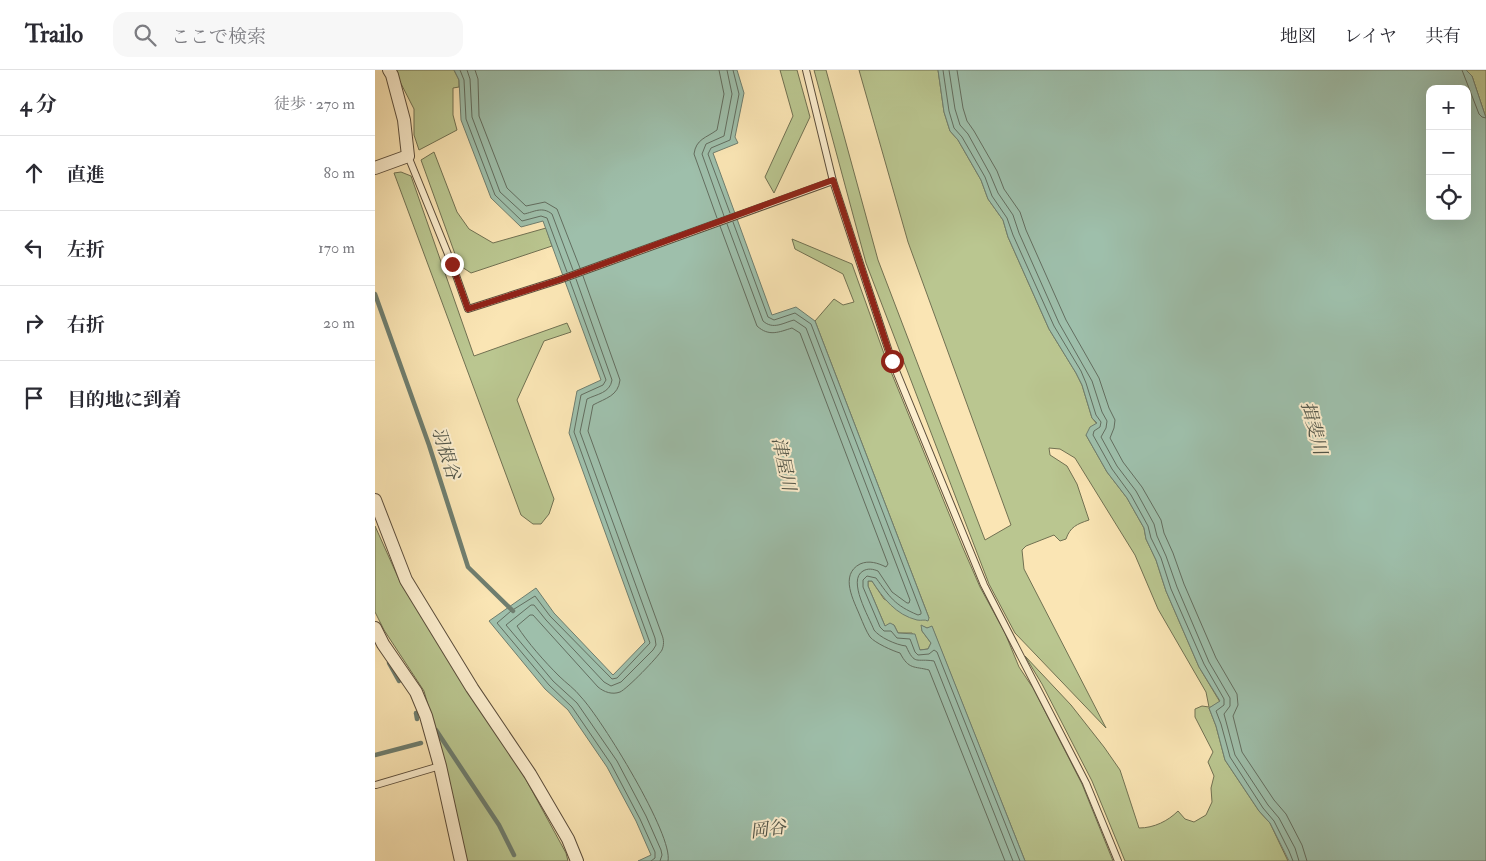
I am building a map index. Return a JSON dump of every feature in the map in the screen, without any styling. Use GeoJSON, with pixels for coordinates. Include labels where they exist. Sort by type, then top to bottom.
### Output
{"type":"FeatureCollection","features":[{"type":"Feature","properties":{"kind":"street"},"geometry":{"type":"LineString","coordinates":[[375,168],[408,156],[404,120],[389,70]]}},
{"type":"Feature","properties":{"kind":"street"},"geometry":{"type":"LineString","coordinates":[[375,500],[406,580],[472,688],[530,774],[567,839],[577,861]]}},
{"type":"Feature","properties":{"kind":"street"},"geometry":{"type":"LineString","coordinates":[[375,628],[383,644],[416,692],[426,716],[440,766],[461,861]]}},
{"type":"Feature","properties":{"kind":"lane"},"geometry":{"type":"LineString","coordinates":[[806,70],[833,180],[892,361],[984,585],[1086,783],[1118,861]]}},
{"type":"Feature","properties":{"kind":"lane"},"geometry":{"type":"LineString","coordinates":[[408,156],[452,264],[468,309],[559,280],[833,180]]}},
{"type":"Feature","properties":{"kind":"lane"},"geometry":{"type":"LineString","coordinates":[[376,785],[440,766]]}},
{"type":"Feature","properties":{"kind":"green space"},"geometry":{"type":"Polygon","coordinates":[[[394,70],[454,70],[459,80],[459,87],[453,88],[453,115],[457,130],[419,150],[414,135],[414,109],[394,70]]]}},
{"type":"Feature","properties":{"kind":"green space"},"geometry":{"type":"Polygon","coordinates":[[[780,70],[797,70],[810,117],[774,193],[765,177],[793,116],[780,70]]]}},
{"type":"Feature","properties":{"kind":"green space"},"geometry":{"type":"Polygon","coordinates":[[[814,70],[826,70],[878,260],[985,540],[1011,525],[908,242],[859,70],[938,70],[944,112],[950,131],[958,140],[981,180],[988,199],[1003,220],[1008,237],[1049,329],[1082,385],[1092,418],[1097,424],[1086,435],[1107,472],[1127,498],[1144,528],[1146,539],[1156,560],[1166,591],[1199,667],[1220,702],[1209,708],[1225,760],[1259,811],[1270,823],[1288,861],[1125,861],[1092,781],[1042,684],[1025,656],[1071,705],[1120,770],[1139,828],[1150,827],[1160,823],[1178,811],[1185,819],[1194,822],[1206,815],[1212,802],[1211,788],[1214,776],[1208,762],[1213,752],[1195,717],[1195,709],[1202,706],[1209,707],[1206,692],[1158,609],[1135,555],[1075,458],[1060,449],[1049,448],[1050,455],[1067,466],[1077,484],[1089,520],[1075,526],[1066,539],[1060,541],[1054,535],[1026,546],[1022,550],[1024,569],[1106,728],[1015,633],[989,584],[866,263],[814,70]]]}},
{"type":"Feature","properties":{"kind":"green space"},"geometry":{"type":"Polygon","coordinates":[[[1466,70],[1486,70],[1486,118],[1472,76],[1466,70]]]}},
{"type":"Feature","properties":{"kind":"green space"},"geometry":{"type":"Polygon","coordinates":[[[434,152],[457,212],[469,229],[493,243],[546,228],[552,246],[471,273],[459,265],[421,160],[434,152]]]}},
{"type":"Feature","properties":{"kind":"green space"},"geometry":{"type":"Polygon","coordinates":[[[401,172],[411,176],[474,356],[567,323],[571,332],[544,341],[517,400],[554,499],[549,514],[541,524],[533,524],[521,515],[394,173],[401,172]]]}},
{"type":"Feature","properties":{"kind":"green space"},"geometry":{"type":"Polygon","coordinates":[[[792,239],[852,264],[887,362],[980,587],[1005,633],[1019,667],[1033,688],[1082,784],[1113,861],[1025,861],[932,627],[922,626],[922,631],[931,643],[928,649],[920,650],[912,633],[898,633],[894,625],[885,626],[868,586],[868,581],[872,581],[884,599],[923,619],[929,618],[815,321],[834,299],[843,305],[854,302],[843,274],[795,249],[792,239]]]}},
{"type":"Feature","properties":{"kind":"green space"},"geometry":{"type":"Polygon","coordinates":[[[375,526],[401,584],[524,776],[566,853],[568,861],[466,861],[437,737],[424,691],[384,630],[375,612],[375,526]]]}},
{"type":"Feature","properties":{"kind":"water"},"geometry":{"type":"Polygon","coordinates":[[[454,70],[737,70],[744,93],[735,137],[738,143],[713,153],[772,315],[796,307],[815,321],[929,618],[928,621],[909,618],[896,610],[872,581],[868,581],[868,586],[885,626],[890,623],[894,625],[898,633],[915,634],[920,650],[928,649],[931,643],[922,631],[921,625],[927,628],[932,626],[1025,861],[638,861],[651,855],[636,821],[607,767],[568,710],[545,689],[489,621],[536,588],[554,613],[613,675],[645,642],[569,433],[577,391],[601,380],[543,221],[521,227],[491,198],[461,120],[459,80],[454,70]]]}},
{"type":"Feature","properties":{"kind":"water","name":"揖斐川"},"geometry":{"type":"Polygon","coordinates":[[[938,70],[1466,70],[1472,76],[1486,118],[1486,861],[1289,861],[1270,823],[1259,811],[1225,760],[1209,708],[1220,701],[1199,667],[1166,591],[1156,560],[1146,539],[1144,528],[1127,498],[1107,472],[1086,435],[1090,427],[1097,423],[1092,418],[1082,385],[1049,329],[1008,237],[1003,220],[988,199],[981,180],[958,140],[950,131],[944,112],[938,70]]]}},
{"type":"Feature","properties":{"kind":"waterway","name":"羽根谷"},"geometry":{"type":"LineString","coordinates":[[375,294],[429,445],[468,567],[513,611]]}},
{"type":"Feature","properties":{"kind":"waterway"},"geometry":{"type":"LineString","coordinates":[[389,663],[399,681]]}},
{"type":"Feature","properties":{"kind":"waterway"},"geometry":{"type":"LineString","coordinates":[[416,713],[417,719]]}},
{"type":"Feature","properties":{"kind":"waterway"},"geometry":{"type":"LineString","coordinates":[[436,730],[499,825],[514,855]]}},
{"type":"Feature","properties":{"kind":"waterway"},"geometry":{"type":"LineString","coordinates":[[375,755],[421,743]]}},
{"type":"Feature","properties":{"kind":"route"},"geometry":{"type":"LineString","coordinates":[[452,264],[468,309],[559,280],[833,180],[892,361]]}},
{"type":"Feature","properties":{"kind":"water label","name":"津屋川"},"geometry":{"type":"Point","coordinates":[784,464]}},
{"type":"Feature","properties":{"kind":"water label","name":"岡谷"},"geometry":{"type":"Point","coordinates":[768,829]}}]}
